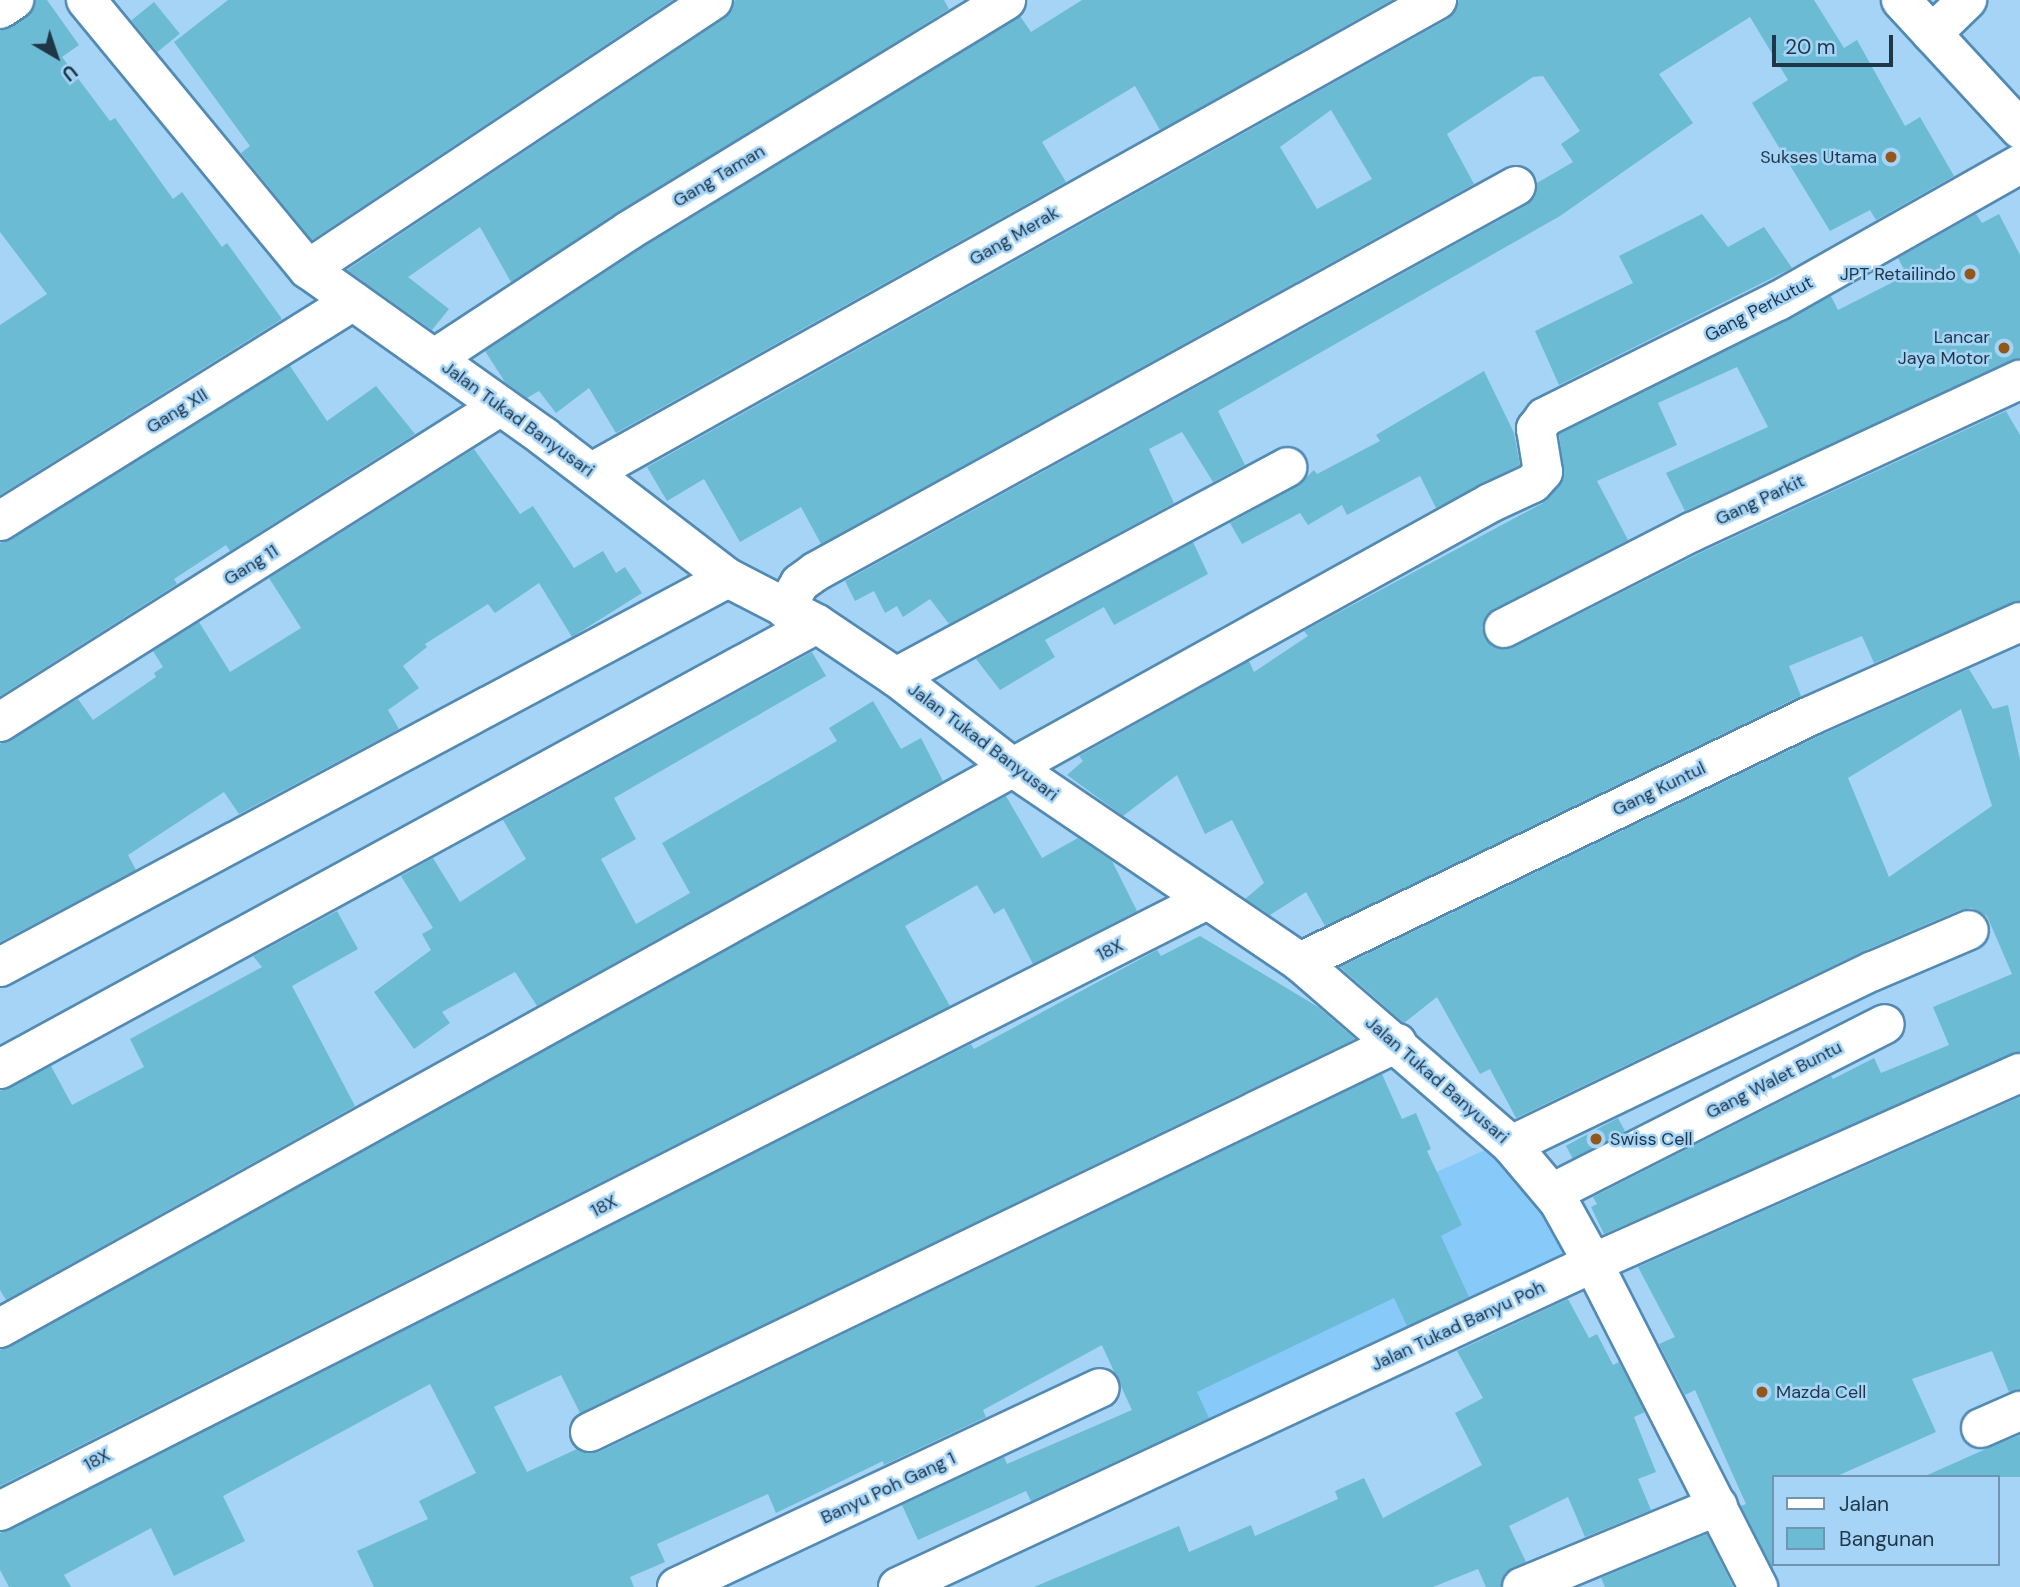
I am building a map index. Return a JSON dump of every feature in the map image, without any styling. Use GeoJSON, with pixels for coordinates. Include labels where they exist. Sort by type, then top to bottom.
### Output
{"type":"FeatureCollection","features":[{"type":"Feature","properties":{"kind":"street"},"geometry":{"type":"LineString","coordinates":[[0,9],[14,0]]}},
{"type":"Feature","properties":{"kind":"street","name":"Jalan Tukad Banyusari"},"geometry":{"type":"LineString","coordinates":[[86,0],[309,269],[592,472],[728,578],[801,616],[896,677],[1012,767],[1300,962],[1397,1043],[1511,1145],[1552,1192],[1593,1263],[1758,1587]]}},
{"type":"Feature","properties":{"kind":"street"},"geometry":{"type":"LineString","coordinates":[[309,269],[713,0]]}},
{"type":"Feature","properties":{"kind":"street","name":"Gang Taman"},"geometry":{"type":"LineString","coordinates":[[435,358],[618,237],[1006,0]]}},
{"type":"Feature","properties":{"kind":"street","name":"Gang Merak"},"geometry":{"type":"LineString","coordinates":[[592,472],[1437,0]]}},
{"type":"Feature","properties":{"kind":"street"},"geometry":{"type":"LineString","coordinates":[[1901,0],[2020,129]]}},
{"type":"Feature","properties":{"kind":"street"},"geometry":{"type":"LineString","coordinates":[[1932,34],[1967,0]]}},
{"type":"Feature","properties":{"kind":"street","name":"Gang Perkutut"},"geometry":{"type":"LineString","coordinates":[[1012,767],[1490,503],[1533,484],[1543,472],[1536,429],[1545,417],[1778,301],[2020,164]]}},
{"type":"Feature","properties":{"kind":"street"},"geometry":{"type":"LineString","coordinates":[[0,1069],[801,616],[800,583],[815,572],[1516,186]]}},
{"type":"Feature","properties":{"kind":"street","name":"Gang XII"},"geometry":{"type":"LineString","coordinates":[[0,521],[353,301]]}},
{"type":"Feature","properties":{"kind":"street","name":"Gang Parkit"},"geometry":{"type":"LineString","coordinates":[[1504,628],[1679,538],[2020,380]]}},
{"type":"Feature","properties":{"kind":"street","name":"Gang 11"},"geometry":{"type":"LineString","coordinates":[[0,722],[501,406]]}},
{"type":"Feature","properties":{"kind":"street"},"geometry":{"type":"LineString","coordinates":[[896,677],[1287,467]]}},
{"type":"Feature","properties":{"kind":"street"},"geometry":{"type":"LineString","coordinates":[[0,967],[728,578]]}},
{"type":"Feature","properties":{"kind":"street","name":"Gang Kuntul"},"geometry":{"type":"LineString","coordinates":[[1300,962],[1810,716],[2020,622]]}},
{"type":"Feature","properties":{"kind":"street"},"geometry":{"type":"LineString","coordinates":[[0,1328],[1012,767]]}},
{"type":"Feature","properties":{"kind":"street","name":"18X"},"geometry":{"type":"LineString","coordinates":[[0,1511],[1207,900]]}},
{"type":"Feature","properties":{"kind":"street"},"geometry":{"type":"LineString","coordinates":[[1511,1145],[1872,971],[1969,930]]}},
{"type":"Feature","properties":{"kind":"street","name":"Gang Walet Buntu"},"geometry":{"type":"LineString","coordinates":[[1552,1192],[1885,1024]]}},
{"type":"Feature","properties":{"kind":"street"},"geometry":{"type":"LineString","coordinates":[[590,1432],[1397,1043]]}},
{"type":"Feature","properties":{"kind":"street","name":"Jalan Tukad Banyu Poh"},"geometry":{"type":"LineString","coordinates":[[898,1587],[1593,1263],[2020,1073]]}},
{"type":"Feature","properties":{"kind":"street","name":"Banyu Poh Gang 1"},"geometry":{"type":"LineString","coordinates":[[677,1587],[1100,1388]]}},
{"type":"Feature","properties":{"kind":"street"},"geometry":{"type":"LineString","coordinates":[[1981,1428],[2020,1411]]}},
{"type":"Feature","properties":{"kind":"street"},"geometry":{"type":"LineString","coordinates":[[1522,1587],[1718,1506]]}},
{"type":"Feature","properties":{"kind":"shaded area"},"geometry":{"type":"Polygon","coordinates":[[[1487,1149],[1543,1207],[1570,1264],[1153,1454],[1094,1329],[1487,1149]]]}},
{"type":"Feature","properties":{"kind":"building"},"geometry":{"type":"Polygon","coordinates":[[[36,0],[47,0],[79,45],[62,57],[110,121],[115,118],[173,199],[182,192],[222,247],[227,243],[282,319],[0,495],[0,325],[47,294],[0,232],[0,31],[26,18],[36,0]]]}},
{"type":"Feature","properties":{"kind":"building"},"geometry":{"type":"Polygon","coordinates":[[[228,0],[673,0],[312,240],[241,153],[250,146],[174,42],[228,0]]]}},
{"type":"Feature","properties":{"kind":"building"},"geometry":{"type":"Polygon","coordinates":[[[735,0],[944,0],[949,9],[511,282],[480,227],[408,277],[449,309],[432,330],[347,270],[725,18],[735,0]]]}},
{"type":"Feature","properties":{"kind":"building"},"geometry":{"type":"Polygon","coordinates":[[[1082,0],[1392,0],[1160,130],[1135,86],[1042,142],[1066,182],[616,433],[589,388],[556,413],[539,391],[527,398],[505,382],[485,351],[640,249],[1020,16],[1031,32],[1082,0]]]}},
{"type":"Feature","properties":{"kind":"building"},"geometry":{"type":"Polygon","coordinates":[[[1459,0],[1814,0],[1844,48],[1857,40],[1905,126],[1920,117],[1954,176],[1876,220],[1870,210],[1830,231],[1752,103],[1788,80],[1750,17],[1659,74],[1693,123],[1560,216],[1218,411],[1245,465],[1213,482],[1182,432],[1149,449],[1174,503],[949,624],[930,599],[903,617],[897,606],[885,613],[874,591],[855,601],[845,581],[1527,205],[1535,197],[1537,183],[1573,162],[1561,144],[1580,131],[1543,76],[1533,77],[1447,134],[1474,184],[821,544],[801,507],[740,542],[704,479],[667,501],[647,467],[1448,19],[1459,0]],[[1331,110],[1280,147],[1317,209],[1372,179],[1331,110]]]}},
{"type":"Feature","properties":{"kind":"building"},"geometry":{"type":"Polygon","coordinates":[[[154,2],[180,34],[157,52],[131,20],[154,2]]]}},
{"type":"Feature","properties":{"kind":"building"},"geometry":{"type":"Polygon","coordinates":[[[1702,214],[1728,247],[1764,227],[1792,268],[1559,385],[1535,331],[1633,283],[1619,256],[1702,214]]]}},
{"type":"Feature","properties":{"kind":"building"},"geometry":{"type":"Polygon","coordinates":[[[1976,214],[1982,223],[1999,214],[2020,255],[2020,358],[1685,511],[1666,473],[1768,427],[1737,367],[1658,403],[1677,445],[1597,481],[1628,540],[1494,609],[1482,628],[1493,647],[1514,647],[1702,552],[2006,411],[2020,435],[2020,601],[1874,663],[1862,636],[1789,666],[1801,696],[1325,926],[1306,892],[1270,915],[1245,899],[1264,883],[1232,820],[1205,834],[1177,775],[1123,816],[1067,775],[1083,761],[1079,756],[1249,661],[1254,672],[1308,636],[1304,631],[1543,503],[1564,478],[1559,434],[1831,296],[1838,310],[1907,275],[1898,258],[1976,214]]]}},
{"type":"Feature","properties":{"kind":"building"},"geometry":{"type":"Polygon","coordinates":[[[290,366],[327,421],[376,386],[415,434],[230,551],[226,545],[174,579],[177,584],[0,696],[0,543],[290,366]]]}},
{"type":"Feature","properties":{"kind":"building"},"geometry":{"type":"Polygon","coordinates":[[[1484,371],[1514,433],[1520,465],[1436,508],[1420,476],[1347,515],[1342,505],[1308,525],[1300,513],[1242,544],[1230,523],[1297,486],[1314,470],[1317,474],[1380,441],[1376,435],[1484,371]]]}},
{"type":"Feature","properties":{"kind":"building"},"geometry":{"type":"Polygon","coordinates":[[[474,449],[520,514],[533,506],[574,568],[603,551],[616,573],[625,567],[642,593],[572,637],[539,583],[495,613],[488,604],[425,644],[427,647],[403,666],[419,688],[388,710],[399,729],[239,814],[224,792],[128,855],[136,870],[0,942],[0,744],[78,699],[93,720],[156,677],[154,673],[163,667],[153,651],[199,622],[230,672],[301,628],[269,578],[474,449]]]}},
{"type":"Feature","properties":{"kind":"building"},"geometry":{"type":"Polygon","coordinates":[[[1193,542],[1208,574],[1114,625],[1104,607],[1045,640],[1055,657],[1000,690],[976,659],[1193,542]]]}},
{"type":"Feature","properties":{"kind":"building"},"geometry":{"type":"Polygon","coordinates":[[[812,652],[826,676],[614,798],[636,839],[601,859],[636,924],[690,893],[662,843],[837,741],[829,728],[873,701],[901,749],[921,738],[943,781],[537,1006],[515,972],[442,1012],[450,1023],[414,1049],[374,992],[431,950],[422,934],[433,928],[401,876],[433,858],[460,902],[526,859],[503,820],[812,652]]]}},
{"type":"Feature","properties":{"kind":"building"},"geometry":{"type":"Polygon","coordinates":[[[1969,669],[1993,709],[2008,705],[2020,760],[2020,1052],[1604,1234],[1591,1207],[1597,1204],[1593,1197],[1831,1076],[1833,1079],[1874,1058],[1881,1073],[1949,1045],[1933,1007],[2012,974],[1987,916],[1972,908],[1960,910],[1864,951],[1516,1118],[1490,1069],[1480,1074],[1437,997],[1404,1023],[1340,967],[1819,736],[1969,669]],[[1961,709],[1848,778],[1889,877],[1992,806],[1961,709]]]}},
{"type":"Feature","properties":{"kind":"building"},"geometry":{"type":"Polygon","coordinates":[[[1006,796],[1042,858],[1078,838],[1112,861],[1137,911],[1033,964],[1004,908],[994,914],[977,885],[905,926],[950,1006],[0,1486],[0,1350],[1006,796]]]}},
{"type":"Feature","properties":{"kind":"building"},"geometry":{"type":"Polygon","coordinates":[[[337,911],[358,949],[292,986],[355,1106],[6,1300],[0,1290],[0,1091],[51,1066],[72,1105],[144,1067],[130,1039],[262,967],[253,956],[337,911]]]}},
{"type":"Feature","properties":{"kind":"building"},"geometry":{"type":"Polygon","coordinates":[[[1200,936],[1318,1007],[1355,1039],[580,1413],[561,1375],[494,1407],[527,1472],[577,1449],[599,1452],[1382,1074],[1402,1119],[1416,1113],[1431,1149],[1427,1151],[1462,1225],[1441,1236],[1469,1297],[1407,1326],[1394,1298],[1197,1392],[1209,1418],[1031,1501],[1026,1491],[918,1540],[902,1505],[1004,1457],[1007,1464],[1132,1410],[1102,1345],[983,1410],[986,1417],[884,1465],[883,1461],[776,1513],[768,1494],[657,1544],[665,1562],[630,1577],[634,1587],[374,1587],[357,1551],[428,1519],[419,1501],[476,1473],[430,1384],[223,1496],[245,1541],[174,1576],[151,1528],[64,1575],[71,1587],[9,1587],[0,1570],[0,1533],[971,1044],[974,1049],[1157,950],[1161,956],[1200,936]]]}},
{"type":"Feature","properties":{"kind":"building"},"geometry":{"type":"Polygon","coordinates":[[[2020,1097],[2020,1390],[2009,1392],[1992,1351],[1912,1379],[1936,1432],[1839,1475],[1772,1475],[1773,1569],[1741,1506],[1746,1504],[1695,1390],[1685,1395],[1659,1344],[1675,1337],[1638,1267],[2020,1097]]]}},
{"type":"Feature","properties":{"kind":"building"},"geometry":{"type":"Polygon","coordinates":[[[1618,1118],[1625,1131],[1573,1159],[1566,1146],[1618,1118]]]}},
{"type":"Feature","properties":{"kind":"building"},"geometry":{"type":"Polygon","coordinates":[[[1568,1299],[1589,1338],[1597,1334],[1613,1365],[1619,1362],[1645,1412],[1634,1417],[1656,1472],[1638,1479],[1651,1510],[1585,1537],[1568,1497],[1509,1526],[1526,1562],[1505,1573],[1501,1587],[1486,1587],[1478,1569],[1433,1587],[1034,1587],[1179,1526],[1189,1552],[1251,1525],[1255,1536],[1338,1499],[1335,1491],[1364,1478],[1383,1518],[1482,1465],[1455,1413],[1483,1398],[1457,1351],[1568,1299]]]}},
{"type":"Feature","properties":{"kind":"building"},"geometry":{"type":"Polygon","coordinates":[[[2020,1435],[2020,1477],[1927,1475],[2020,1435]]]}},
{"type":"Feature","properties":{"kind":"building"},"geometry":{"type":"Polygon","coordinates":[[[1707,1534],[1733,1587],[1605,1587],[1601,1578],[1707,1534]]]}},
{"type":"Feature","properties":{"kind":"place","name":"Sukses Utama"},"geometry":{"type":"Point","coordinates":[1891,157]}},
{"type":"Feature","properties":{"kind":"place","name":"JPT Retailindo"},"geometry":{"type":"Point","coordinates":[1970,274]}},
{"type":"Feature","properties":{"kind":"place","name":"Lancar Jaya Motor"},"geometry":{"type":"Point","coordinates":[2004,348]}},
{"type":"Feature","properties":{"kind":"place","name":"Swiss Cell"},"geometry":{"type":"Point","coordinates":[1596,1139]}},
{"type":"Feature","properties":{"kind":"place","name":"Mazda Cell"},"geometry":{"type":"Point","coordinates":[1762,1392]}}]}
